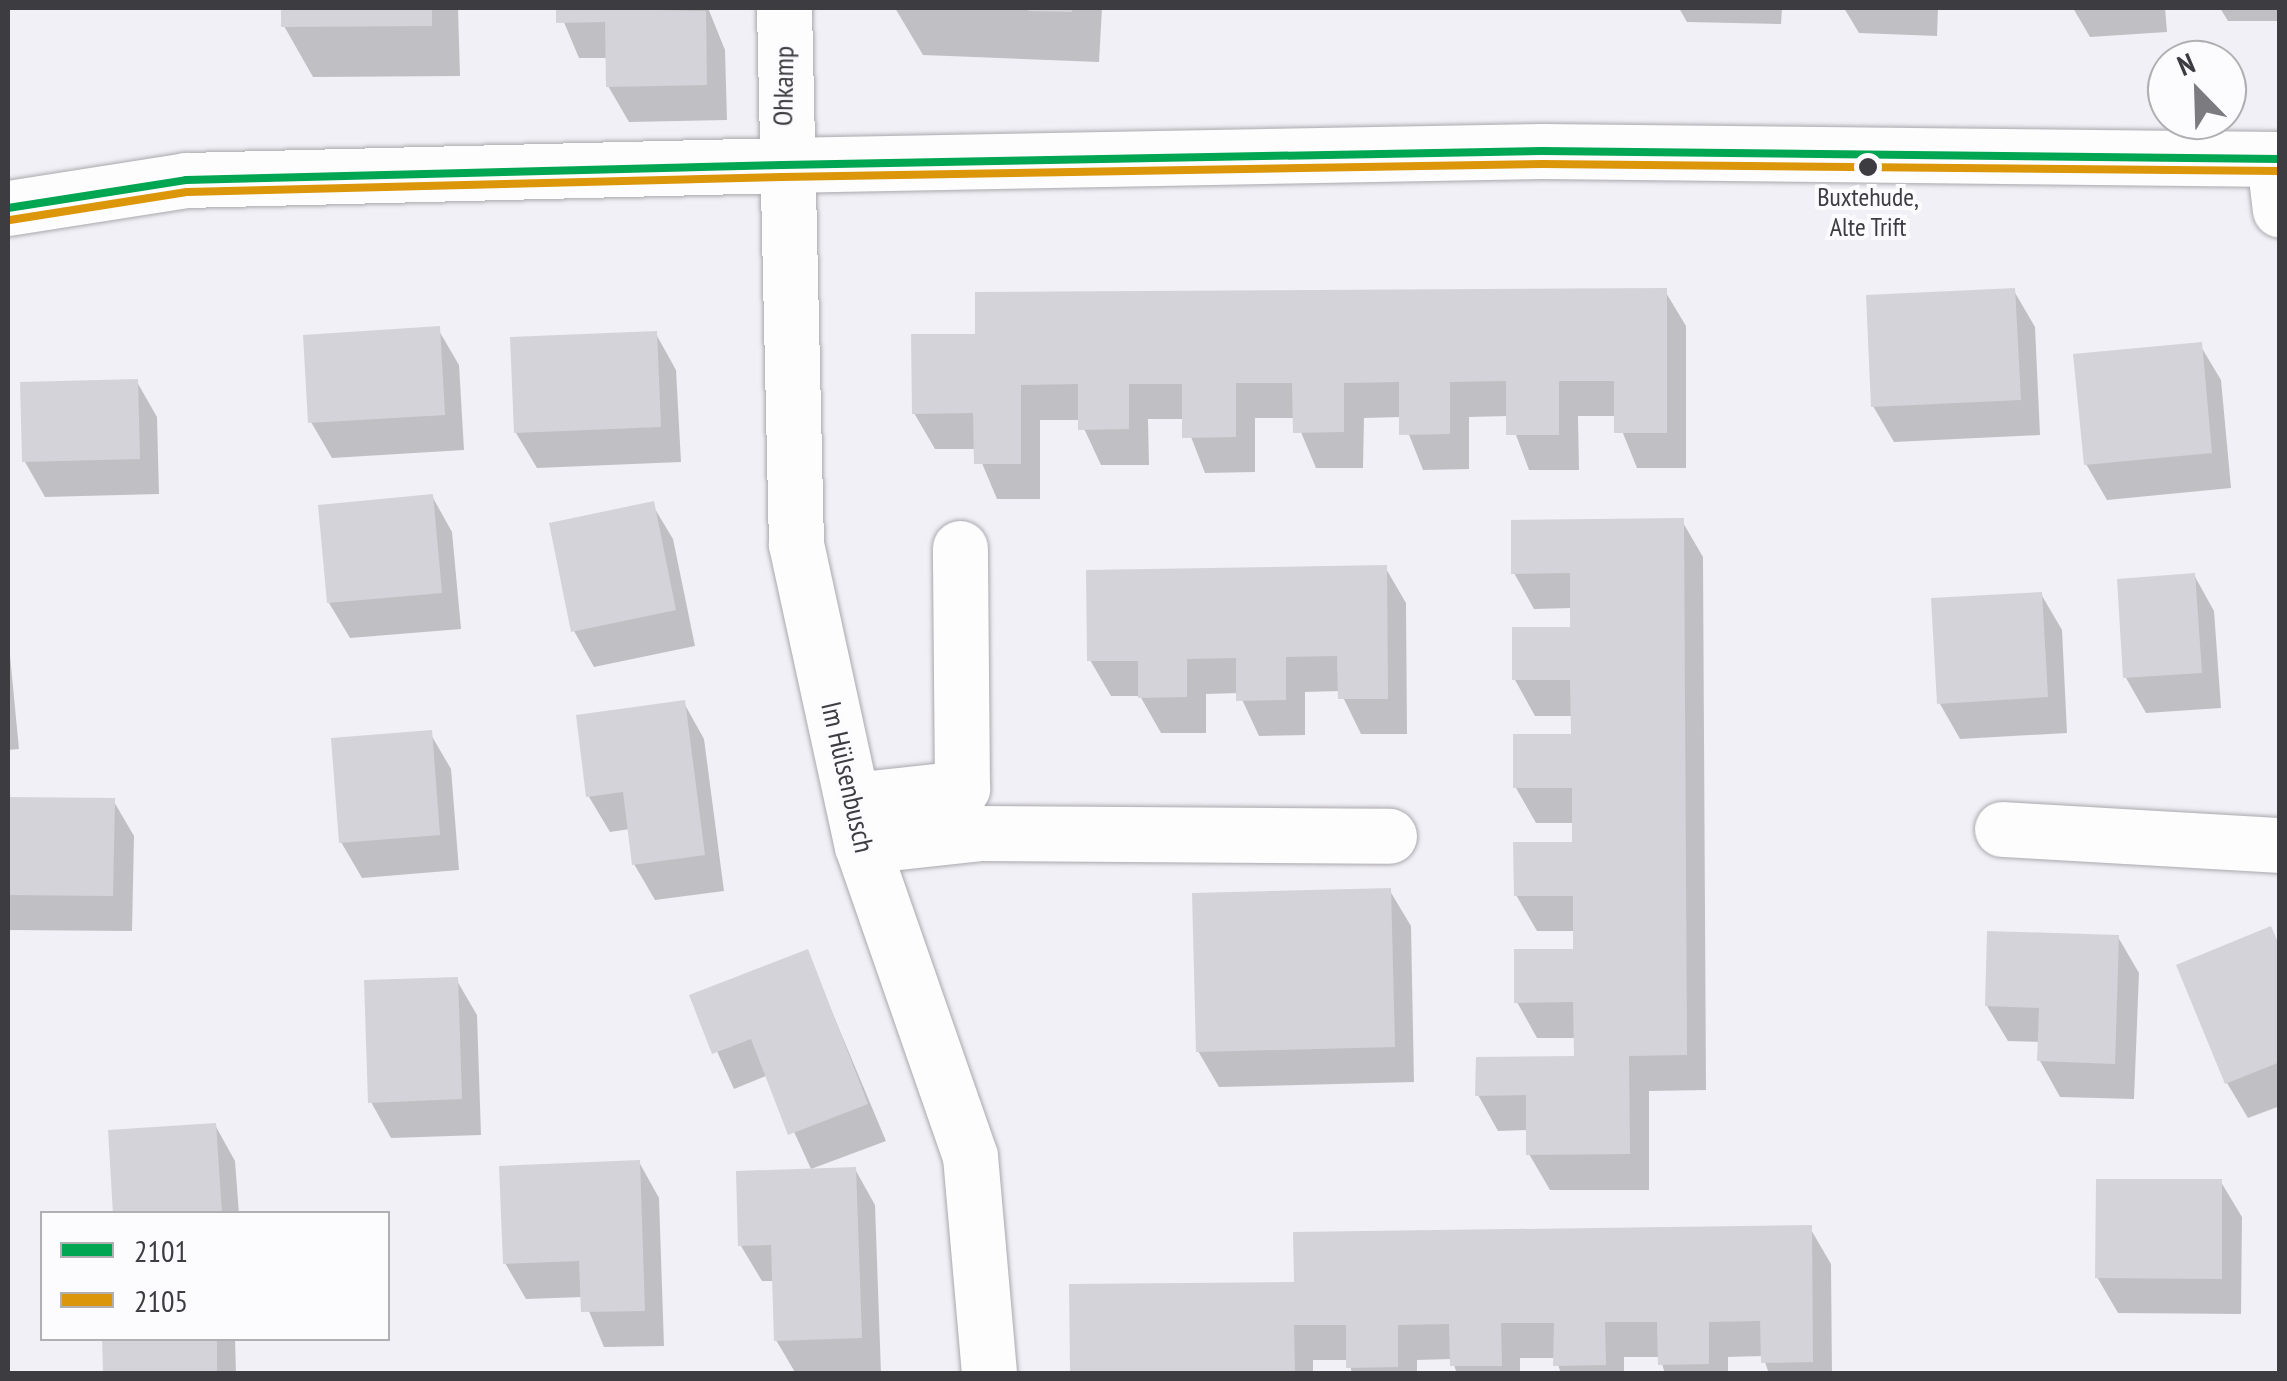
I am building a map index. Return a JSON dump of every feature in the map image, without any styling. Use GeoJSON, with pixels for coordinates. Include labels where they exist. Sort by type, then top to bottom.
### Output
{"type":"FeatureCollection","features":[{"type":"Feature","properties":{"kind":"street","name":"Ohkamp"},"geometry":{"type":"LineString","coordinates":[[782,164],[784,8]]}},
{"type":"Feature","properties":{"kind":"street"},"geometry":{"type":"LineString","coordinates":[[8,208],[186,180],[782,164],[1542,151],[2278,176]]}},
{"type":"Feature","properties":{"kind":"street","name":"Im Hülsenbusch"},"geometry":{"type":"LineString","coordinates":[[782,164],[796,544],[857,823],[970,1156],[989,1374]]}},
{"type":"Feature","properties":{"kind":"street"},"geometry":{"type":"LineString","coordinates":[[857,823],[962,788],[960,548]]}},
{"type":"Feature","properties":{"kind":"street"},"geometry":{"type":"LineString","coordinates":[[857,823],[980,833],[1389,836]]}},
{"type":"Feature","properties":{"kind":"street"},"geometry":{"type":"LineString","coordinates":[[2002,828],[2280,845]]}},
{"type":"Feature","properties":{"kind":"building"},"geometry":{"type":"Polygon","coordinates":[[[281,8],[432,8],[432,26],[281,27],[281,8]]]}},
{"type":"Feature","properties":{"kind":"building"},"geometry":{"type":"Polygon","coordinates":[[[556,8],[706,11],[707,85],[606,87],[605,22],[556,23],[556,8]]]}},
{"type":"Feature","properties":{"kind":"building"},"geometry":{"type":"Polygon","coordinates":[[[1072,8],[1072,12],[1028,11],[1072,8]]]}},
{"type":"Feature","properties":{"kind":"building"},"geometry":{"type":"Polygon","coordinates":[[[1667,288],[1667,433],[1614,433],[1614,381],[1559,381],[1559,435],[1506,435],[1506,381],[1450,382],[1450,434],[1399,435],[1399,382],[1344,383],[1344,432],[1293,433],[1292,383],[1236,383],[1236,437],[1182,438],[1182,384],[1129,384],[1129,429],[1078,430],[1078,384],[1021,385],[1021,464],[974,464],[973,413],[912,414],[911,334],[975,334],[975,292],[1667,288]]]}},
{"type":"Feature","properties":{"kind":"building"},"geometry":{"type":"Polygon","coordinates":[[[2015,288],[2021,400],[1871,407],[1866,295],[2015,288]]]}},
{"type":"Feature","properties":{"kind":"building"},"geometry":{"type":"Polygon","coordinates":[[[440,326],[445,415],[308,423],[303,335],[440,326]]]}},
{"type":"Feature","properties":{"kind":"building"},"geometry":{"type":"Polygon","coordinates":[[[657,331],[661,427],[514,433],[510,337],[657,331]]]}},
{"type":"Feature","properties":{"kind":"building"},"geometry":{"type":"Polygon","coordinates":[[[2202,342],[2212,453],[2084,465],[2073,354],[2202,342]]]}},
{"type":"Feature","properties":{"kind":"building"},"geometry":{"type":"Polygon","coordinates":[[[138,379],[140,459],[22,462],[20,382],[138,379]]]}},
{"type":"Feature","properties":{"kind":"building"},"geometry":{"type":"Polygon","coordinates":[[[433,494],[442,593],[327,603],[318,505],[433,494]]]}},
{"type":"Feature","properties":{"kind":"building"},"geometry":{"type":"Polygon","coordinates":[[[654,501],[676,610],[571,632],[549,523],[654,501]]]}},
{"type":"Feature","properties":{"kind":"building"},"geometry":{"type":"Polygon","coordinates":[[[1684,518],[1687,1055],[1629,1056],[1630,1154],[1526,1155],[1526,1095],[1475,1096],[1476,1057],[1574,1056],[1573,1002],[1514,1003],[1514,949],[1573,949],[1573,896],[1514,896],[1513,842],[1572,842],[1572,788],[1513,788],[1513,734],[1571,734],[1570,680],[1512,680],[1512,627],[1570,627],[1570,573],[1511,574],[1511,520],[1684,518]]]}},
{"type":"Feature","properties":{"kind":"building"},"geometry":{"type":"Polygon","coordinates":[[[1387,565],[1388,699],[1338,699],[1337,656],[1286,657],[1286,700],[1236,701],[1236,658],[1187,659],[1187,697],[1138,698],[1138,661],[1087,661],[1086,570],[1387,565]]]}},
{"type":"Feature","properties":{"kind":"building"},"geometry":{"type":"Polygon","coordinates":[[[2195,573],[2202,673],[2123,678],[2117,579],[2195,573]]]}},
{"type":"Feature","properties":{"kind":"building"},"geometry":{"type":"Polygon","coordinates":[[[2042,592],[2048,697],[1937,704],[1931,598],[2042,592]]]}},
{"type":"Feature","properties":{"kind":"building"},"geometry":{"type":"Polygon","coordinates":[[[685,700],[705,855],[632,865],[623,792],[586,797],[576,715],[685,700]]]}},
{"type":"Feature","properties":{"kind":"building"},"geometry":{"type":"Polygon","coordinates":[[[432,730],[440,835],[339,843],[331,738],[432,730]]]}},
{"type":"Feature","properties":{"kind":"building"},"geometry":{"type":"Polygon","coordinates":[[[8,797],[115,798],[113,896],[8,895],[8,797]]]}},
{"type":"Feature","properties":{"kind":"building"},"geometry":{"type":"Polygon","coordinates":[[[1391,888],[1395,1047],[1196,1052],[1192,893],[1391,888]]]}},
{"type":"Feature","properties":{"kind":"building"},"geometry":{"type":"Polygon","coordinates":[[[2271,926],[2280,947],[2280,1062],[2225,1084],[2176,965],[2271,926]]]}},
{"type":"Feature","properties":{"kind":"building"},"geometry":{"type":"Polygon","coordinates":[[[1987,931],[2119,935],[2115,1064],[2037,1061],[2039,1008],[1985,1006],[1987,931]]]}},
{"type":"Feature","properties":{"kind":"building"},"geometry":{"type":"Polygon","coordinates":[[[808,949],[868,1104],[788,1135],[751,1039],[712,1054],[689,995],[808,949]]]}},
{"type":"Feature","properties":{"kind":"building"},"geometry":{"type":"Polygon","coordinates":[[[458,977],[462,1099],[368,1103],[364,980],[458,977]]]}},
{"type":"Feature","properties":{"kind":"building"},"geometry":{"type":"Polygon","coordinates":[[[216,1123],[222,1211],[113,1211],[108,1130],[216,1123]]]}},
{"type":"Feature","properties":{"kind":"building"},"geometry":{"type":"Polygon","coordinates":[[[640,1160],[645,1311],[581,1312],[579,1261],[503,1264],[499,1166],[640,1160]]]}},
{"type":"Feature","properties":{"kind":"building"},"geometry":{"type":"Polygon","coordinates":[[[856,1167],[862,1338],[774,1341],[771,1245],[738,1246],[736,1171],[856,1167]]]}},
{"type":"Feature","properties":{"kind":"building"},"geometry":{"type":"Polygon","coordinates":[[[2096,1179],[2222,1179],[2222,1279],[2095,1278],[2096,1179]]]}},
{"type":"Feature","properties":{"kind":"building"},"geometry":{"type":"Polygon","coordinates":[[[1812,1225],[1813,1362],[1761,1363],[1760,1321],[1709,1322],[1709,1364],[1658,1365],[1657,1322],[1605,1322],[1606,1365],[1553,1366],[1554,1323],[1501,1323],[1502,1366],[1450,1366],[1449,1324],[1398,1325],[1398,1367],[1346,1368],[1346,1325],[1294,1325],[1295,1374],[1070,1371],[1069,1284],[1294,1282],[1293,1232],[1812,1225]]]}},
{"type":"Feature","properties":{"kind":"building"},"geometry":{"type":"Polygon","coordinates":[[[102,1341],[217,1341],[217,1374],[103,1374],[102,1341]]]}},
{"type":"Feature","properties":{"kind":"transit line","name":"2101"},"geometry":{"type":"LineString","coordinates":[[8,208],[186,180],[782,165],[1542,151],[2280,159]]}},
{"type":"Feature","properties":{"kind":"transit line","name":"2105"},"geometry":{"type":"LineString","coordinates":[[10,220],[187,192],[782,177],[1542,164],[2280,171]]}},
{"type":"Feature","properties":{"kind":"place","name":"Buxtehude, Alte Trift"},"geometry":{"type":"Point","coordinates":[1868,167]}}]}
